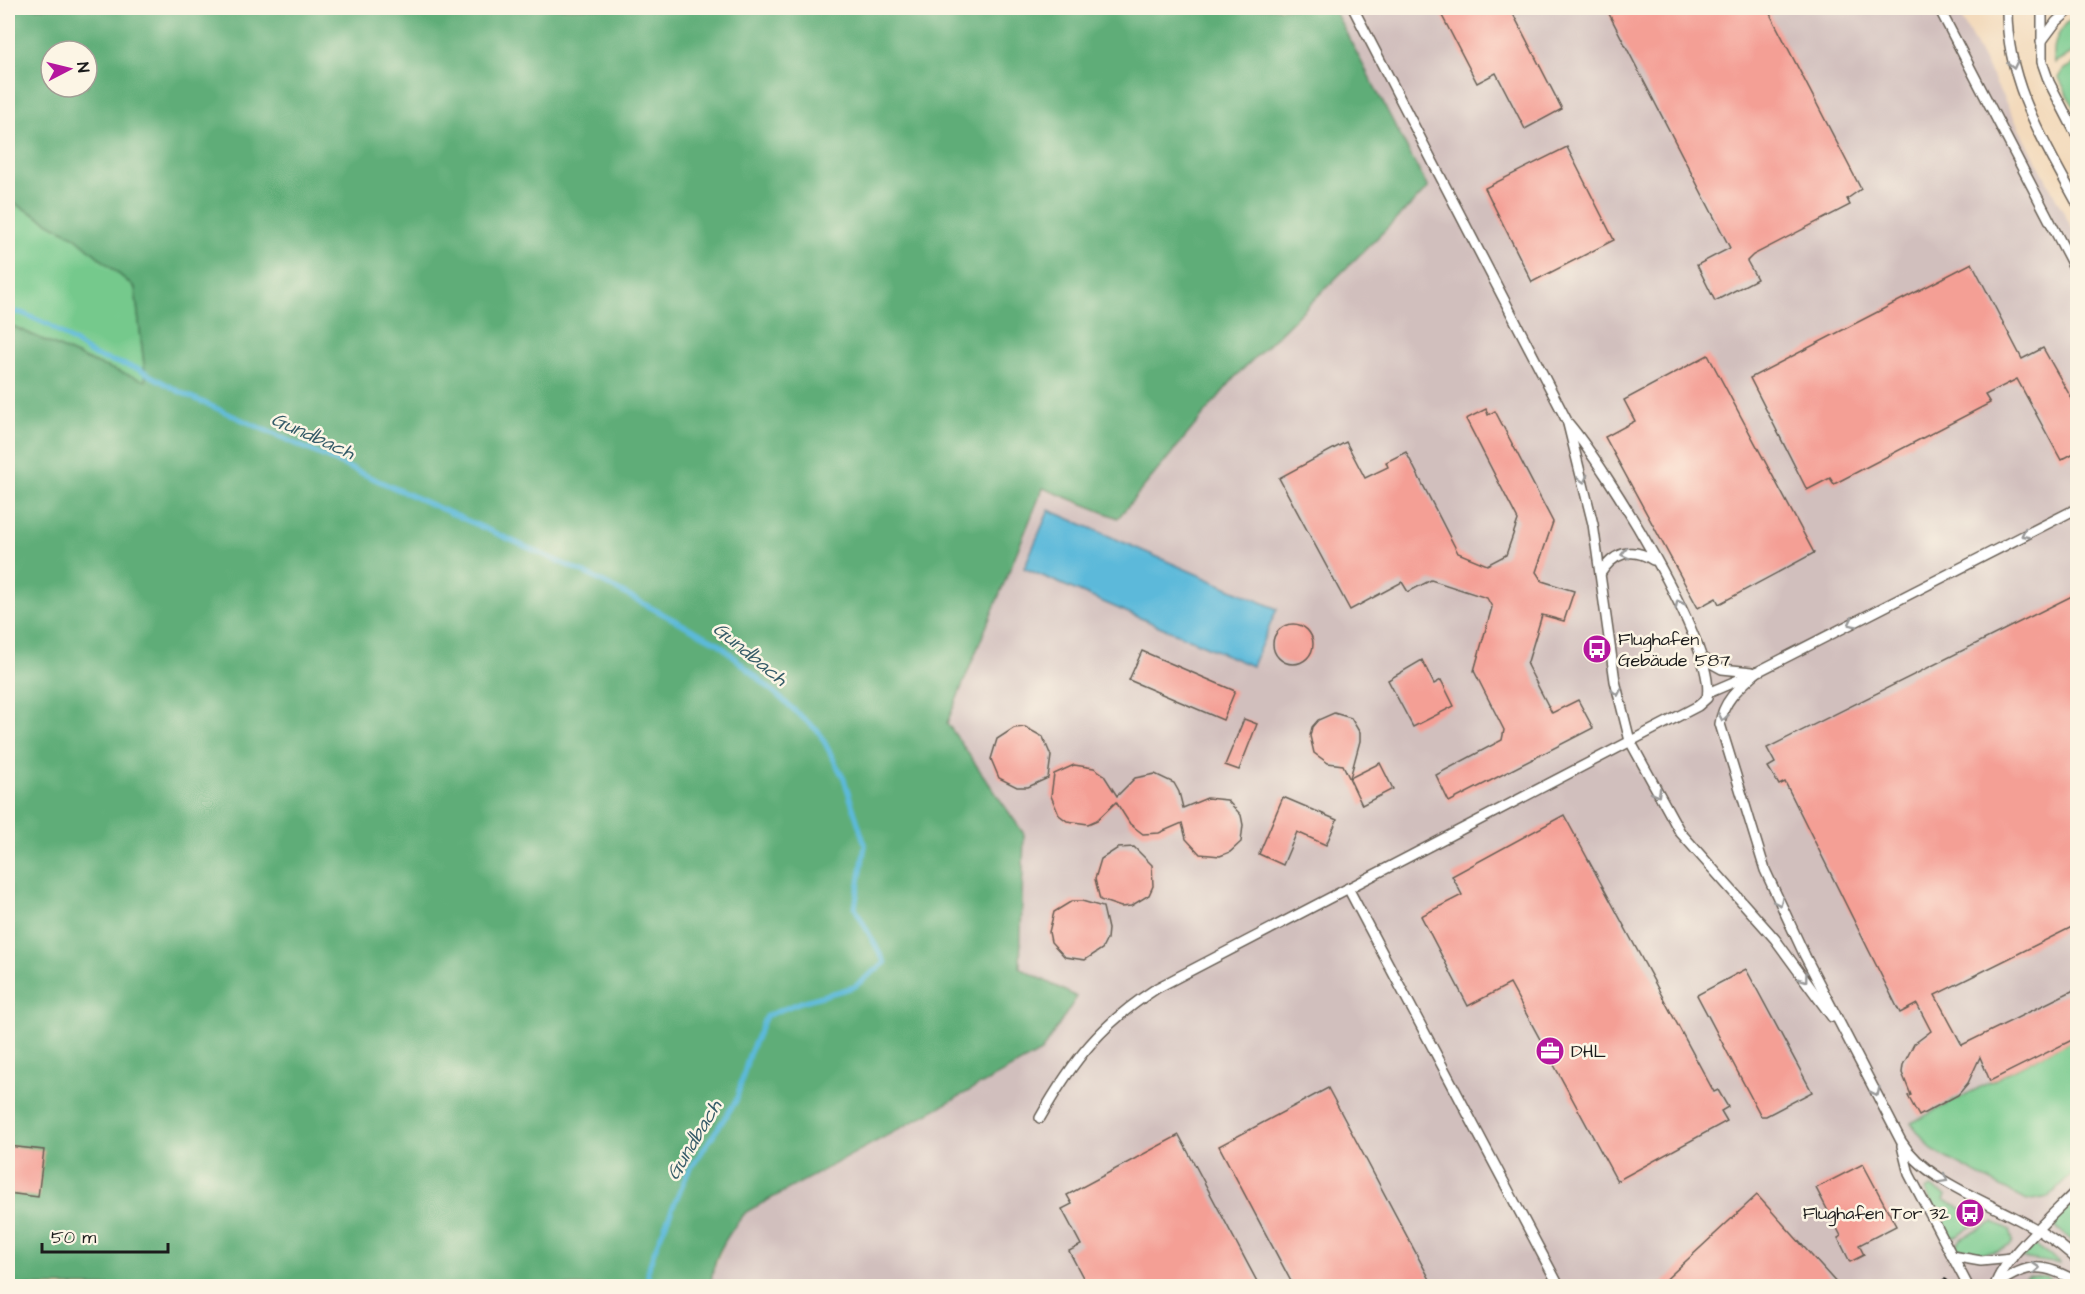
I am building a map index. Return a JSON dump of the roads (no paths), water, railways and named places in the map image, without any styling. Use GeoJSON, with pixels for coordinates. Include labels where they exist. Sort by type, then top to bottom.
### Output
{"type":"FeatureCollection","features":[{"type":"Feature","properties":{"kind":"lane"},"geometry":{"type":"LineString","coordinates":[[1040,1118],[1065,1073],[1085,1048],[1126,1008],[1157,988],[1698,706],[1704,702],[1708,693],[1702,658],[1682,610],[1656,561],[1594,457],[1568,423],[1353,8]]}},
{"type":"Feature","properties":{"kind":"lane"},"geometry":{"type":"LineString","coordinates":[[1939,8],[2078,275]]}},
{"type":"Feature","properties":{"kind":"lane"},"geometry":{"type":"LineString","coordinates":[[2007,8],[2010,52],[2022,95],[2078,205]]}},
{"type":"Feature","properties":{"kind":"lane"},"geometry":{"type":"LineString","coordinates":[[2042,8],[2040,42],[2042,62],[2049,82],[2078,138]]}},
{"type":"Feature","properties":{"kind":"lane"},"geometry":{"type":"LineString","coordinates":[[2040,42],[2056,22],[2072,8]]}},
{"type":"Feature","properties":{"kind":"lane"},"geometry":{"type":"LineString","coordinates":[[1568,423],[1587,495],[1615,681],[1630,741],[1680,832],[1776,939],[1851,1043]]}},
{"type":"Feature","properties":{"kind":"lane"},"geometry":{"type":"LineString","coordinates":[[1708,693],[1757,672],[2078,508]]}},
{"type":"Feature","properties":{"kind":"lane"},"geometry":{"type":"LineString","coordinates":[[1600,574],[1608,561],[1622,553],[1637,552],[1656,561]]}},
{"type":"Feature","properties":{"kind":"lane"},"geometry":{"type":"LineString","coordinates":[[1702,658],[1731,672],[1757,672]]}},
{"type":"Feature","properties":{"kind":"lane"},"geometry":{"type":"LineString","coordinates":[[1757,672],[1724,706],[1720,724],[1722,734],[1765,870],[1805,956],[1901,1141],[1908,1153],[1933,1173],[2039,1230],[2078,1261]]}},
{"type":"Feature","properties":{"kind":"lane"},"geometry":{"type":"LineString","coordinates":[[1348,888],[1559,1287]]}},
{"type":"Feature","properties":{"kind":"lane"},"geometry":{"type":"LineString","coordinates":[[1901,1141],[1909,1174],[1968,1287]]}},
{"type":"Feature","properties":{"kind":"lane"},"geometry":{"type":"LineString","coordinates":[[1995,1286],[1998,1277],[2012,1258],[2078,1189]]}},
{"type":"Feature","properties":{"kind":"lane"},"geometry":{"type":"LineString","coordinates":[[1952,1256],[1981,1261],[2012,1258]]}},
{"type":"Feature","properties":{"kind":"lane"},"geometry":{"type":"LineString","coordinates":[[1995,1286],[2020,1270],[2038,1266],[2055,1270],[2078,1282]]}},
{"type":"Feature","properties":{"kind":"water"},"geometry":{"type":"Polygon","coordinates":[[[1049,510],[1277,609],[1252,666],[1024,568],[1049,510]]]}},
{"type":"Feature","properties":{"kind":"waterway","name":"Gundbach"},"geometry":{"type":"LineString","coordinates":[[8,311],[22,313],[49,325],[95,356],[139,369],[180,392],[591,576],[718,643],[819,732],[844,779],[865,845],[855,908],[885,963],[854,987],[801,1002],[766,1016],[749,1055],[736,1101],[687,1174],[655,1249],[648,1270],[648,1286]]}},
{"type":"Feature","properties":{"kind":"railway"},"geometry":{"type":"LineString","coordinates":[[1940,1286],[1945,1282]]}},
{"type":"Feature","properties":{"kind":"place","name":"Flughafen Gebäude 587"},"geometry":{"type":"Point","coordinates":[1597,649]}},
{"type":"Feature","properties":{"kind":"place","name":"DHL"},"geometry":{"type":"Point","coordinates":[1550,1051]}},
{"type":"Feature","properties":{"kind":"place","name":"Flughafen Tor 32"},"geometry":{"type":"Point","coordinates":[1970,1213]}}]}
